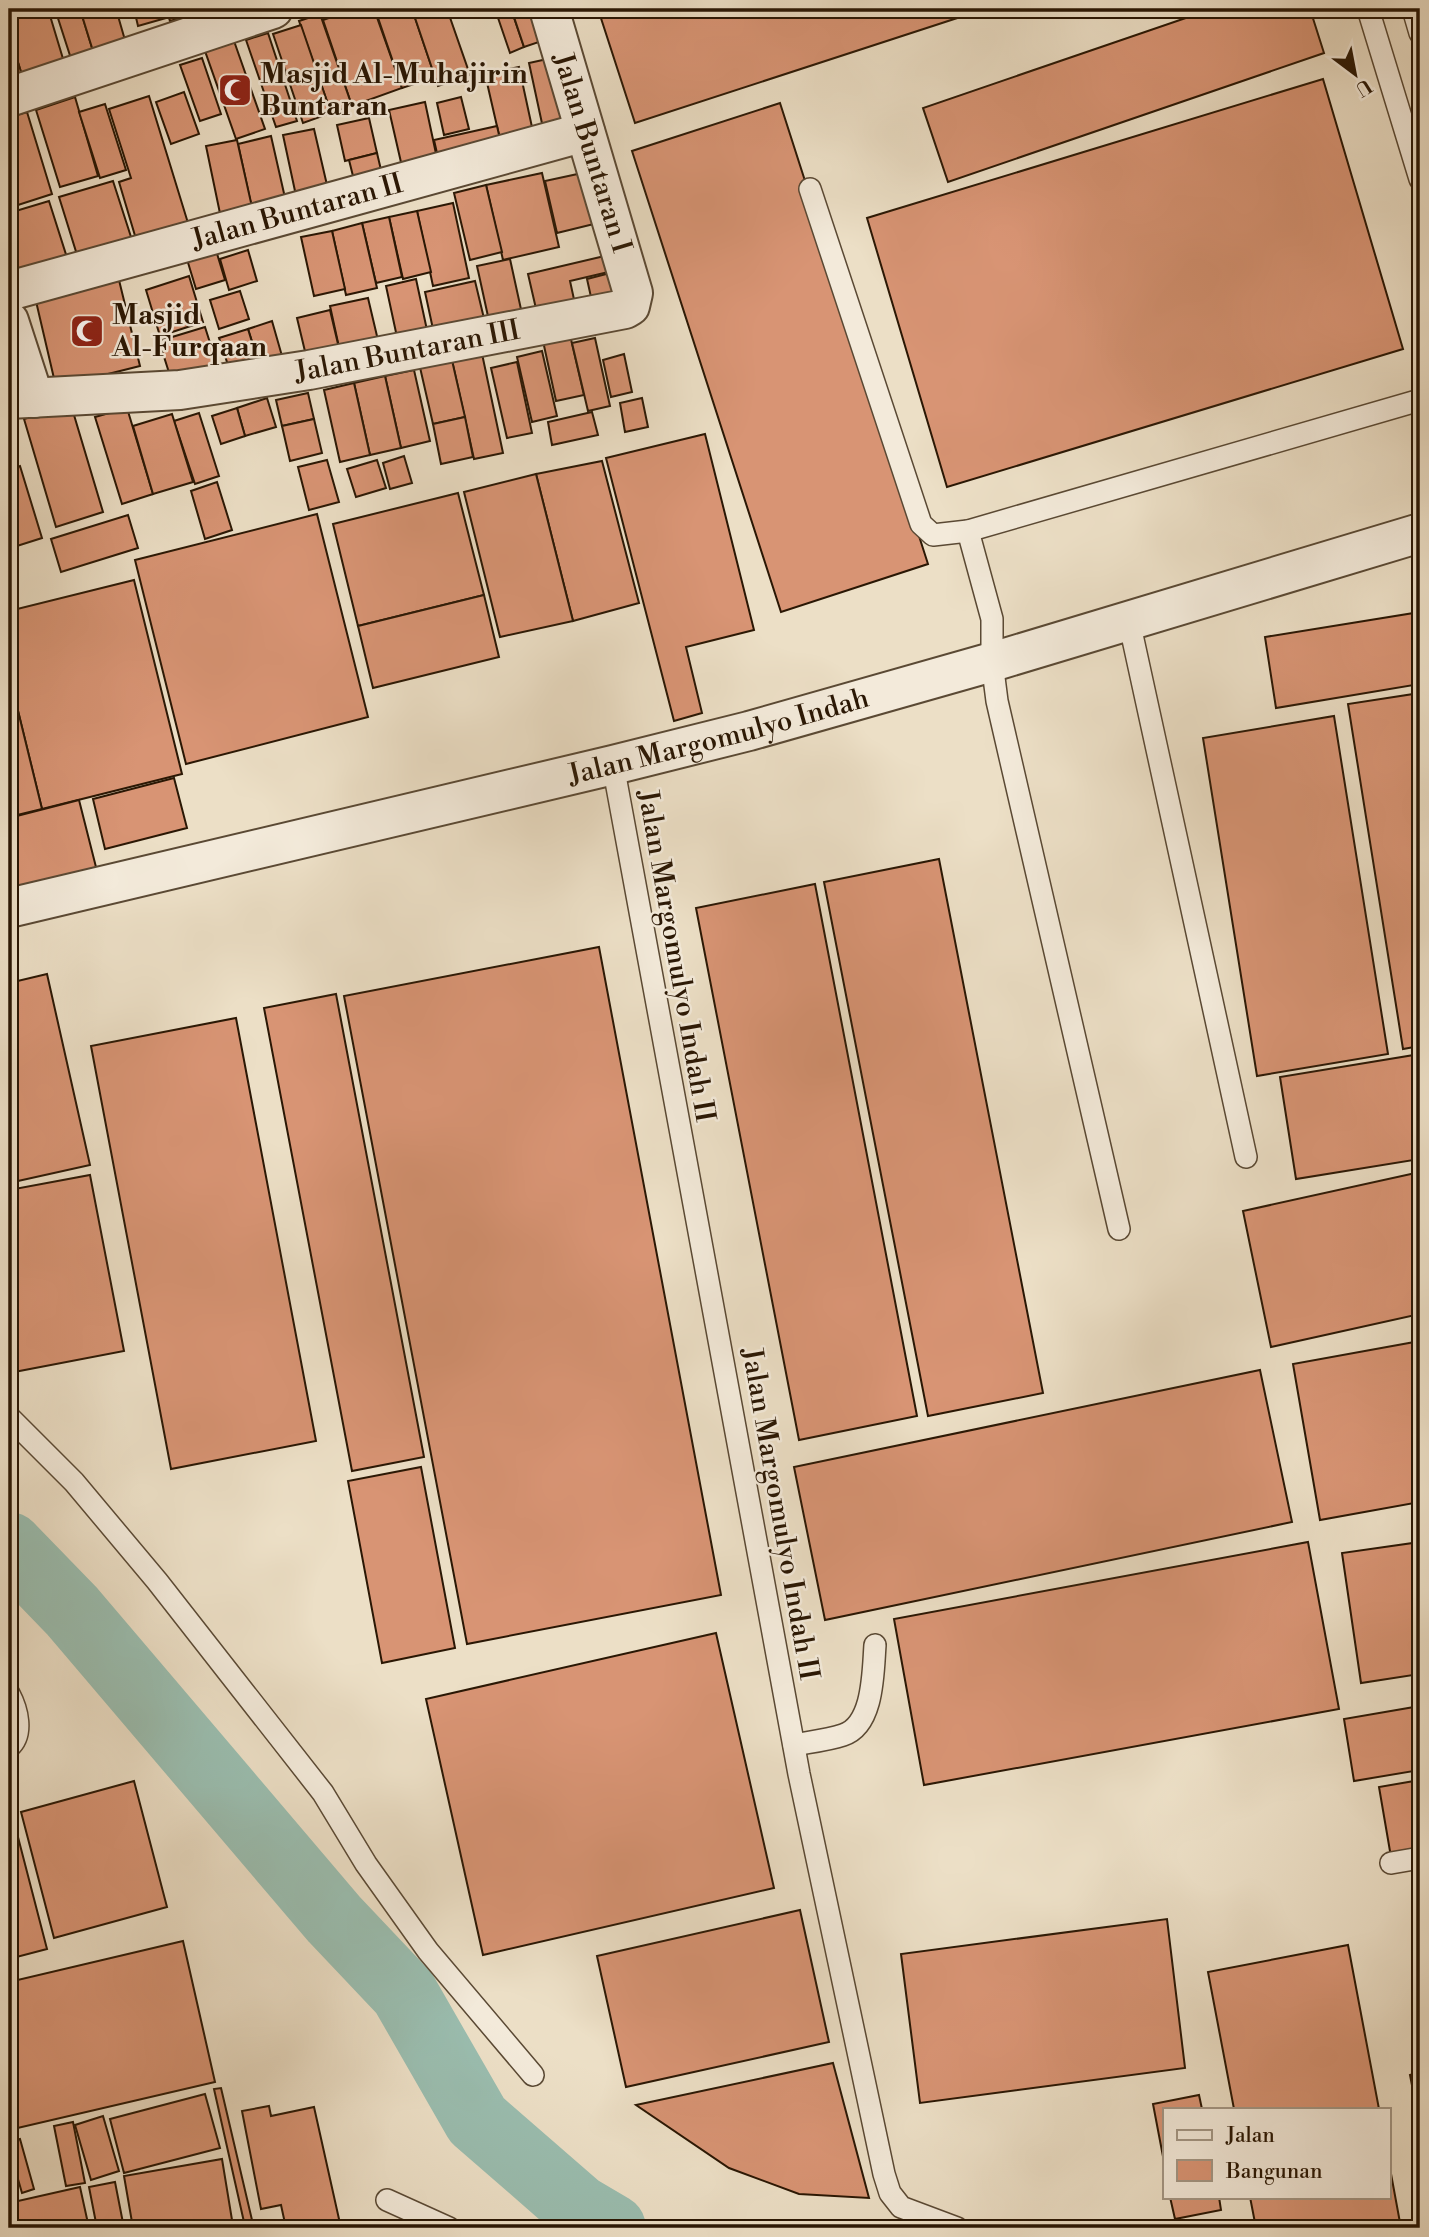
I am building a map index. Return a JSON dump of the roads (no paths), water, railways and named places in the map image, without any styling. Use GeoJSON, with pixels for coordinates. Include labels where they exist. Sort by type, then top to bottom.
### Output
{"type":"FeatureCollection","features":[{"type":"Feature","properties":{"kind":"street"},"geometry":{"type":"LineString","coordinates":[[9,97],[273,9]]}},
{"type":"Feature","properties":{"kind":"street","name":"Jalan Buntaran I"},"geometry":{"type":"LineString","coordinates":[[549,9],[633,293],[632,298]]}},
{"type":"Feature","properties":{"kind":"street","name":"Jalan Buntaran II"},"geometry":{"type":"LineString","coordinates":[[9,291],[585,132]]}},
{"type":"Feature","properties":{"kind":"street","name":"Jalan Buntaran III"},"geometry":{"type":"LineString","coordinates":[[21,398],[180,390],[309,370],[625,309],[630,306],[632,298]]}},
{"type":"Feature","properties":{"kind":"street"},"geometry":{"type":"LineString","coordinates":[[9,321],[21,398]]}},
{"type":"Feature","properties":{"kind":"street","name":"Jalan Margomulyo Indah"},"geometry":{"type":"LineString","coordinates":[[9,908],[749,731],[992,662],[1420,533]]}},
{"type":"Feature","properties":{"kind":"lane"},"geometry":{"type":"LineString","coordinates":[[1368,9],[1420,179]]}},
{"type":"Feature","properties":{"kind":"lane"},"geometry":{"type":"LineString","coordinates":[[1413,9],[1420,33]]}},
{"type":"Feature","properties":{"kind":"lane"},"geometry":{"type":"LineString","coordinates":[[810,189],[921,524],[933,535],[968,531],[1420,400]]}},
{"type":"Feature","properties":{"kind":"lane"},"geometry":{"type":"LineString","coordinates":[[968,531],[992,619],[992,662],[997,701],[1119,1229]]}},
{"type":"Feature","properties":{"kind":"lane"},"geometry":{"type":"LineString","coordinates":[[1129,621],[1246,1157]]}},
{"type":"Feature","properties":{"kind":"lane","name":"Jalan Margomulyo Indah II"},"geometry":{"type":"LineString","coordinates":[[613,765],[794,1745],[884,2174],[890,2193],[901,2207],[957,2228]]}},
{"type":"Feature","properties":{"kind":"lane"},"geometry":{"type":"LineString","coordinates":[[9,1417],[74,1482],[158,1581],[323,1793],[366,1864],[428,1951],[533,2074]]}},
{"type":"Feature","properties":{"kind":"lane"},"geometry":{"type":"LineString","coordinates":[[794,1745],[847,1734],[863,1720],[872,1686],[875,1645]]}},
{"type":"Feature","properties":{"kind":"lane"},"geometry":{"type":"LineString","coordinates":[[9,1694],[15,1705],[18,1723],[14,1743],[9,1747]]}},
{"type":"Feature","properties":{"kind":"lane"},"geometry":{"type":"LineString","coordinates":[[1391,1863],[1420,1858]]}},
{"type":"Feature","properties":{"kind":"lane"},"geometry":{"type":"LineString","coordinates":[[387,2200],[449,2228]]}},
{"type":"Feature","properties":{"kind":"waterway"},"geometry":{"type":"LineString","coordinates":[[9,1546],[72,1611],[334,1919],[404,1993],[477,2120],[578,2208],[612,2228]]}},
{"type":"Feature","properties":{"kind":"place","name":"Masjid Al-Muhajirin Buntaran"},"geometry":{"type":"Point","coordinates":[235,90]}},
{"type":"Feature","properties":{"kind":"place","name":"Masjid Al-Furqaan"},"geometry":{"type":"Point","coordinates":[87,331]}}]}
